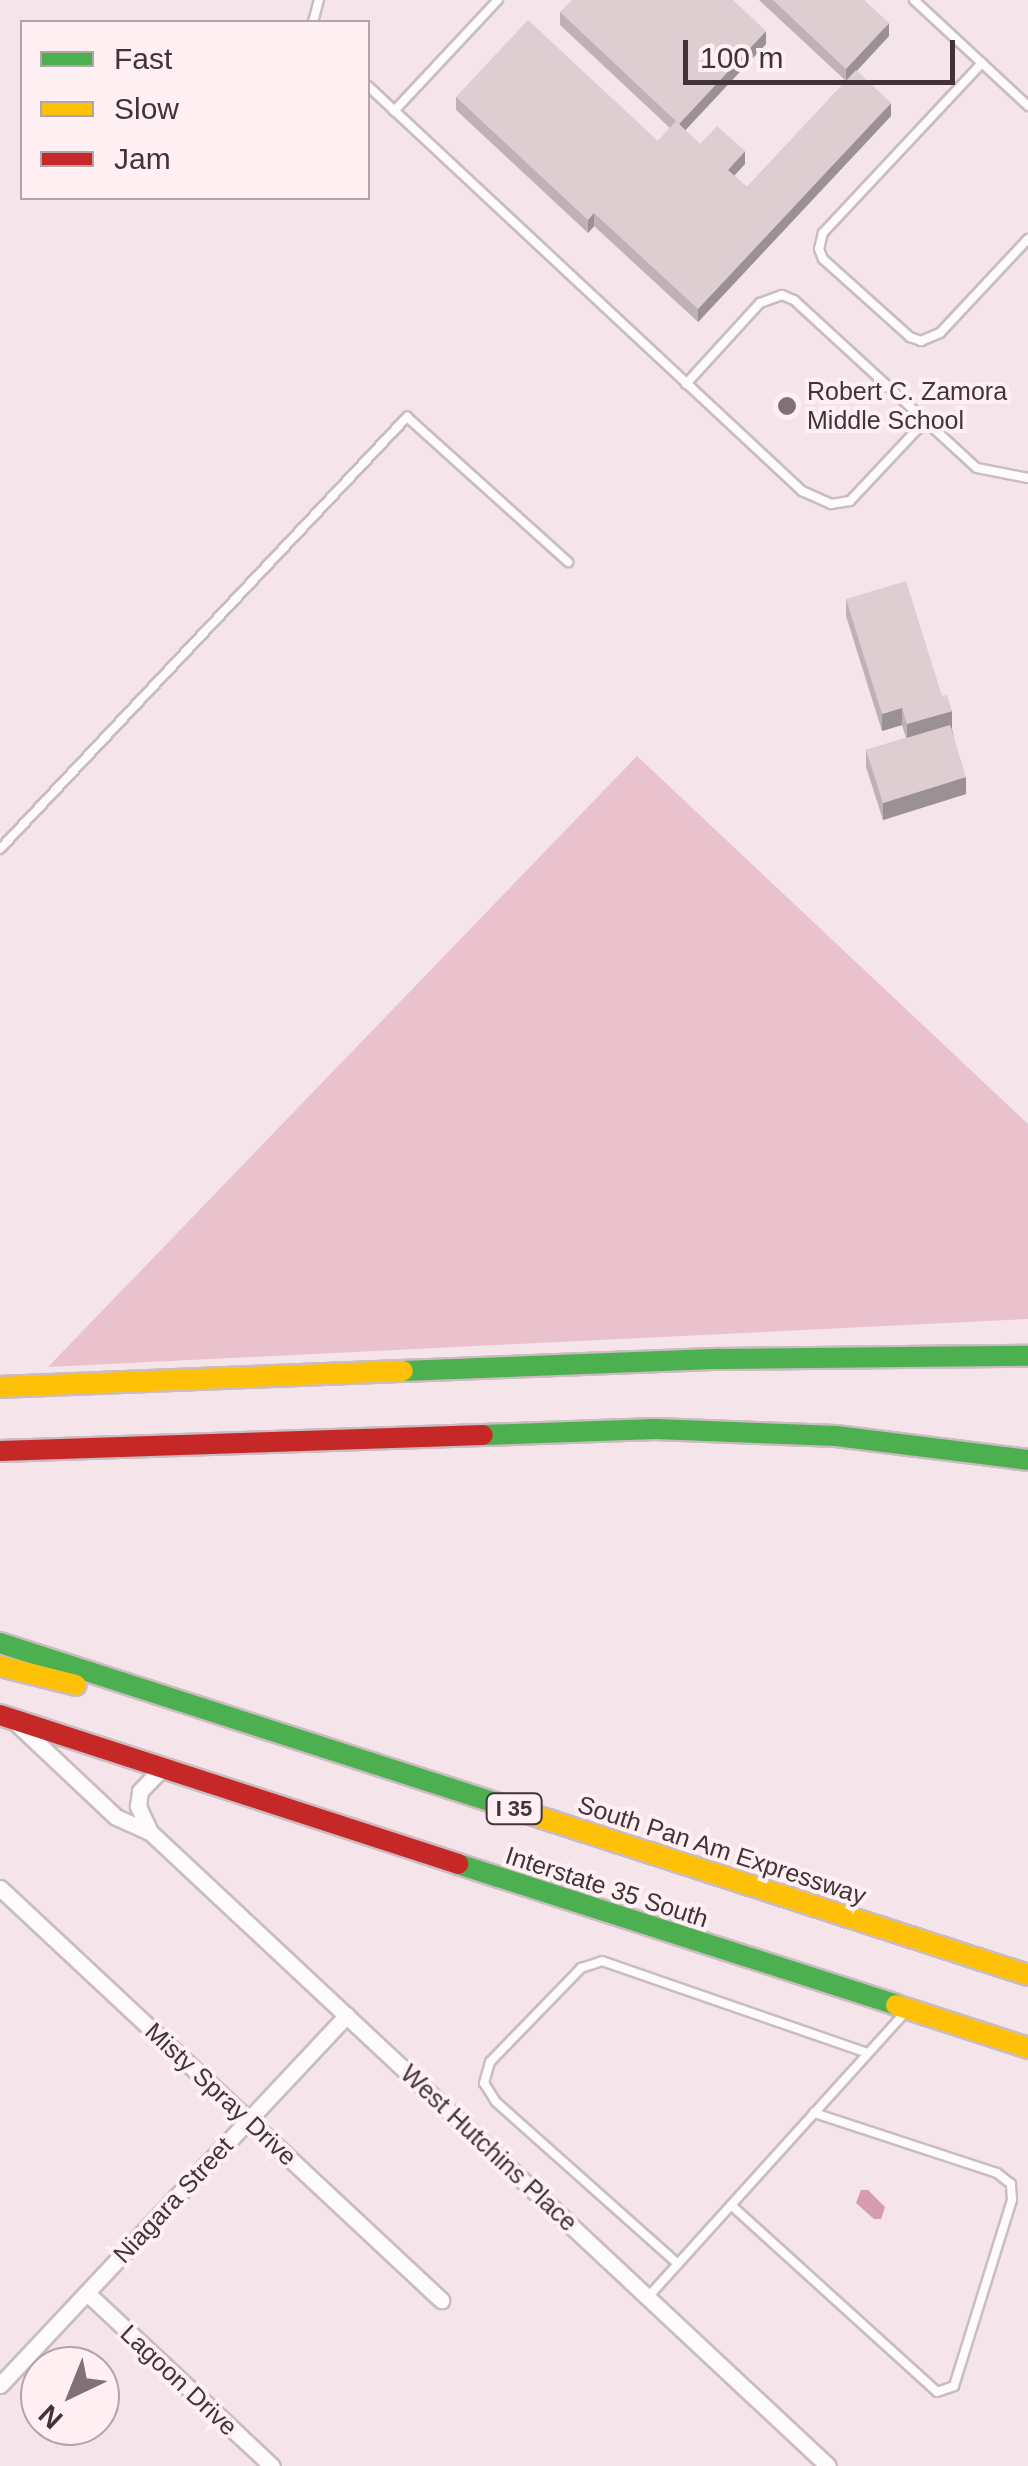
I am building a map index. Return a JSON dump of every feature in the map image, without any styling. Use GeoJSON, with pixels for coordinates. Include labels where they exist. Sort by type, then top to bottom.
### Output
{"type":"FeatureCollection","features":[{"type":"Feature","properties":{"kind":"main road"},"geometry":{"type":"LineString","coordinates":[[0,1387],[720,1359],[1028,1356]]}},
{"type":"Feature","properties":{"kind":"main road"},"geometry":{"type":"LineString","coordinates":[[0,1450],[655,1428],[836,1436],[1028,1460]]}},
{"type":"Feature","properties":{"kind":"main road","name":"South Pan Am Expressway"},"geometry":{"type":"LineString","coordinates":[[0,1643],[1028,1975]]}},
{"type":"Feature","properties":{"kind":"main road"},"geometry":{"type":"LineString","coordinates":[[0,1666],[62,1682],[191,1705]]}},
{"type":"Feature","properties":{"kind":"main road","name":"Interstate 35 South"},"geometry":{"type":"LineString","coordinates":[[6,1718],[1028,2048]]}},
{"type":"Feature","properties":{"kind":"street","name":"West Hutchins Place"},"geometry":{"type":"LineString","coordinates":[[6,1718],[116,1817],[150,1832],[828,2466]]}},
{"type":"Feature","properties":{"kind":"street"},"geometry":{"type":"LineString","coordinates":[[150,1832],[138,1806],[140,1791],[162,1769]]}},
{"type":"Feature","properties":{"kind":"street","name":"Misty Spray Drive"},"geometry":{"type":"LineString","coordinates":[[0,1888],[442,2300]]}},
{"type":"Feature","properties":{"kind":"street","name":"Niagara Street"},"geometry":{"type":"LineString","coordinates":[[0,2385],[347,2015]]}},
{"type":"Feature","properties":{"kind":"street","name":"Lagoon Drive"},"geometry":{"type":"LineString","coordinates":[[86,2293],[272,2466]]}},
{"type":"Feature","properties":{"kind":"lane"},"geometry":{"type":"LineString","coordinates":[[394,111],[498,0]]}},
{"type":"Feature","properties":{"kind":"lane"},"geometry":{"type":"LineString","coordinates":[[914,0],[1028,106]]}},
{"type":"Feature","properties":{"kind":"lane"},"geometry":{"type":"LineString","coordinates":[[982,63],[824,233],[819,249],[823,259],[910,338],[921,341],[940,333],[1028,239]]}},
{"type":"Feature","properties":{"kind":"lane"},"geometry":{"type":"LineString","coordinates":[[370,88],[802,492],[831,504],[850,500],[925,421]]}},
{"type":"Feature","properties":{"kind":"lane"},"geometry":{"type":"LineString","coordinates":[[686,384],[760,303],[782,296],[794,300],[977,468],[994,475],[1028,478]]}},
{"type":"Feature","properties":{"kind":"lane"},"geometry":{"type":"LineString","coordinates":[[0,849],[407,417],[568,562]]}},
{"type":"Feature","properties":{"kind":"lane"},"geometry":{"type":"LineString","coordinates":[[678,2264],[496,2102],[484,2083],[490,2062],[581,1968],[602,1961],[868,2053]]}},
{"type":"Feature","properties":{"kind":"lane"},"geometry":{"type":"LineString","coordinates":[[648,2297],[907,2010]]}},
{"type":"Feature","properties":{"kind":"lane"},"geometry":{"type":"LineString","coordinates":[[731,2205],[937,2392],[954,2386],[1012,2200],[1011,2184],[996,2173],[814,2113]]}},
{"type":"Feature","properties":{"kind":"shaded area"},"geometry":{"type":"Polygon","coordinates":[[[637,756],[1028,1124],[1028,1319],[48,1367],[637,756]]]}},
{"type":"Feature","properties":{"kind":"shaded area"},"geometry":{"type":"Polygon","coordinates":[[[861,2190],[868,2190],[885,2207],[881,2219],[874,2219],[856,2203],[861,2190]]]}},
{"type":"Feature","properties":{"kind":"building"},"geometry":{"type":"Polygon","coordinates":[[[572,0],[733,0],[766,31],[679,124],[560,12],[572,0]]]}},
{"type":"Feature","properties":{"kind":"building"},"geometry":{"type":"Polygon","coordinates":[[[773,0],[864,0],[889,23],[846,69],[773,0]]]}},
{"type":"Feature","properties":{"kind":"building"},"geometry":{"type":"Polygon","coordinates":[[[528,20],[658,141],[676,121],[700,144],[717,126],[745,151],[728,170],[747,187],[856,70],[891,103],[698,309],[594,213],[588,220],[456,97],[528,20]]]}},
{"type":"Feature","properties":{"kind":"building"},"geometry":{"type":"Polygon","coordinates":[[[906,581],[942,696],[947,695],[952,711],[907,724],[902,708],[882,714],[846,599],[906,581]]]}},
{"type":"Feature","properties":{"kind":"building"},"geometry":{"type":"Polygon","coordinates":[[[950,725],[966,777],[883,803],[866,750],[950,725]]]}},
{"type":"Feature","properties":{"kind":"traffic: fast"},"geometry":{"type":"LineString","coordinates":[[403,1371],[720,1359],[1028,1356]]}},
{"type":"Feature","properties":{"kind":"traffic: fast"},"geometry":{"type":"LineString","coordinates":[[483,1435],[655,1429],[836,1436],[1028,1460]]}},
{"type":"Feature","properties":{"kind":"traffic: fast"},"geometry":{"type":"LineString","coordinates":[[0,1643],[502,1805]]}},
{"type":"Feature","properties":{"kind":"traffic: fast"},"geometry":{"type":"LineString","coordinates":[[458,1864],[896,2005]]}},
{"type":"Feature","properties":{"kind":"traffic: slow"},"geometry":{"type":"LineString","coordinates":[[0,1387],[403,1371]]}},
{"type":"Feature","properties":{"kind":"traffic: slow"},"geometry":{"type":"LineString","coordinates":[[0,1666],[76,1685]]}},
{"type":"Feature","properties":{"kind":"traffic: slow"},"geometry":{"type":"LineString","coordinates":[[502,1805],[1028,1975]]}},
{"type":"Feature","properties":{"kind":"traffic: slow"},"geometry":{"type":"LineString","coordinates":[[896,2005],[1028,2048]]}},
{"type":"Feature","properties":{"kind":"traffic: jam"},"geometry":{"type":"LineString","coordinates":[[0,1451],[483,1435]]}},
{"type":"Feature","properties":{"kind":"traffic: jam"},"geometry":{"type":"LineString","coordinates":[[0,1715],[458,1864]]}},
{"type":"Feature","properties":{"kind":"place","name":"Robert C. Zamora Middle School"},"geometry":{"type":"Point","coordinates":[787,406]}}]}
